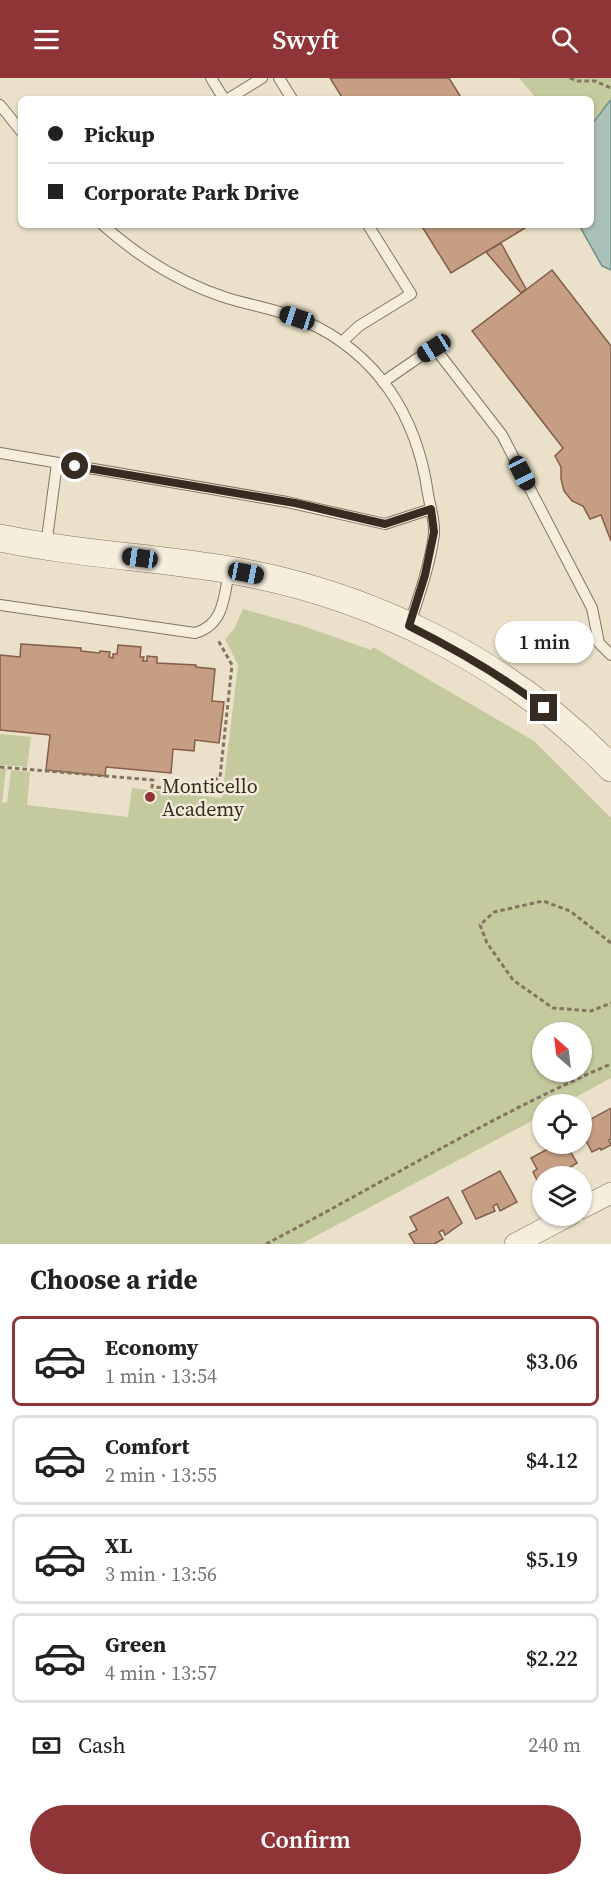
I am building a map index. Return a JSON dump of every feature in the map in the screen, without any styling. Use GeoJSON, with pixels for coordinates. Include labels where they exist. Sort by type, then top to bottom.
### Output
{"type":"FeatureCollection","features":[{"type":"Feature","properties":{"kind":"street"},"geometry":{"type":"LineString","coordinates":[[0,538],[46,547],[229,570],[278,580],[366,608],[409,626],[473,660],[520,690],[566,726],[611,768]]}},
{"type":"Feature","properties":{"kind":"street"},"geometry":{"type":"LineString","coordinates":[[592,1203],[611,1193]]}},
{"type":"Feature","properties":{"kind":"street"},"geometry":{"type":"LineString","coordinates":[[523,1242],[551,1226]]}},
{"type":"Feature","properties":{"kind":"lane"},"geometry":{"type":"LineString","coordinates":[[211,78],[224,96]]}},
{"type":"Feature","properties":{"kind":"lane"},"geometry":{"type":"LineString","coordinates":[[231,96],[262,78]]}},
{"type":"Feature","properties":{"kind":"lane"},"geometry":{"type":"LineString","coordinates":[[279,78],[289,96]]}},
{"type":"Feature","properties":{"kind":"lane"},"geometry":{"type":"LineString","coordinates":[[0,105],[18,127]]}},
{"type":"Feature","properties":{"kind":"lane"},"geometry":{"type":"LineString","coordinates":[[107,228],[142,256],[180,279],[225,297],[297,318],[319,327],[365,360],[383,382],[404,413],[418,447],[424,468],[434,532],[425,575],[409,626]]}},
{"type":"Feature","properties":{"kind":"lane"},"geometry":{"type":"LineString","coordinates":[[342,342],[359,326],[411,294],[371,228]]}},
{"type":"Feature","properties":{"kind":"lane"},"geometry":{"type":"LineString","coordinates":[[383,382],[434,348],[502,435],[592,608],[599,643],[611,655]]}},
{"type":"Feature","properties":{"kind":"lane"},"geometry":{"type":"LineString","coordinates":[[0,453],[295,503],[385,524],[431,509]]}},
{"type":"Feature","properties":{"kind":"lane"},"geometry":{"type":"LineString","coordinates":[[46,547],[57,463]]}},
{"type":"Feature","properties":{"kind":"lane"},"geometry":{"type":"LineString","coordinates":[[0,605],[195,633],[210,627],[219,615],[229,570]]}},
{"type":"Feature","properties":{"kind":"path"},"geometry":{"type":"LineString","coordinates":[[570,78],[578,81],[595,81],[611,87]]}},
{"type":"Feature","properties":{"kind":"path"},"geometry":{"type":"LineString","coordinates":[[0,767],[153,780],[152,787],[197,790],[220,777],[232,665],[218,639]]}},
{"type":"Feature","properties":{"kind":"path"},"geometry":{"type":"LineString","coordinates":[[611,943],[570,911],[543,901],[494,912],[480,925],[487,943],[513,980],[553,1008],[591,1011],[611,1003]]}},
{"type":"Feature","properties":{"kind":"path"},"geometry":{"type":"LineString","coordinates":[[266,1244],[485,1124],[611,1064]]}},
{"type":"Feature","properties":{"kind":"green space"},"geometry":{"type":"Polygon","coordinates":[[[519,78],[611,78],[611,202],[594,176],[594,96],[534,96],[519,78]]]}},
{"type":"Feature","properties":{"kind":"green space"},"geometry":{"type":"Polygon","coordinates":[[[243,609],[303,626],[371,650],[373,647],[534,741],[611,818],[611,1078],[581,1094],[532,1094],[532,1121],[301,1244],[0,1244],[0,769],[6,769],[2,802],[7,803],[11,770],[30,772],[27,805],[128,817],[132,788],[222,798],[238,665],[225,639],[234,629],[243,609]]]}},
{"type":"Feature","properties":{"kind":"green space"},"geometry":{"type":"Polygon","coordinates":[[[0,734],[31,737],[27,767],[0,765],[0,734]]]}},
{"type":"Feature","properties":{"kind":"water"},"geometry":{"type":"Polygon","coordinates":[[[611,100],[611,270],[602,266],[581,228],[594,228],[594,121],[611,100]]]}},
{"type":"Feature","properties":{"kind":"building"},"geometry":{"type":"Polygon","coordinates":[[[330,78],[449,78],[460,96],[341,96],[330,78]]]}},
{"type":"Feature","properties":{"kind":"building"},"geometry":{"type":"Polygon","coordinates":[[[423,228],[525,228],[451,273],[423,228]]]}},
{"type":"Feature","properties":{"kind":"building"},"geometry":{"type":"Polygon","coordinates":[[[501,243],[526,289],[521,293],[486,252],[501,243]]]}},
{"type":"Feature","properties":{"kind":"building"},"geometry":{"type":"Polygon","coordinates":[[[552,270],[611,346],[611,541],[601,515],[590,519],[583,506],[572,501],[564,491],[561,467],[555,456],[563,448],[472,331],[552,270]]]}},
{"type":"Feature","properties":{"kind":"building","name":"Monticello Academy"},"geometry":{"type":"Polygon","coordinates":[[[21,644],[81,648],[81,651],[99,653],[100,651],[110,652],[109,657],[113,658],[113,654],[117,654],[118,645],[141,647],[140,657],[144,657],[143,661],[147,661],[147,656],[157,657],[157,663],[196,665],[196,667],[215,669],[212,701],[224,702],[219,743],[195,740],[194,751],[173,749],[171,773],[106,767],[105,776],[46,770],[50,735],[0,730],[0,655],[20,657],[21,644]]]}},
{"type":"Feature","properties":{"kind":"building"},"geometry":{"type":"Polygon","coordinates":[[[611,1108],[611,1139],[609,1140],[611,1145],[592,1152],[592,1118],[611,1108]]]}},
{"type":"Feature","properties":{"kind":"building"},"geometry":{"type":"Polygon","coordinates":[[[538,1154],[572,1154],[577,1163],[572,1166],[535,1166],[531,1158],[538,1154]]]}},
{"type":"Feature","properties":{"kind":"building"},"geometry":{"type":"Polygon","coordinates":[[[500,1171],[517,1202],[500,1211],[497,1204],[493,1206],[495,1211],[476,1219],[462,1191],[500,1171]]]}},
{"type":"Feature","properties":{"kind":"building"},"geometry":{"type":"Polygon","coordinates":[[[448,1197],[462,1223],[445,1235],[443,1230],[439,1232],[443,1239],[434,1244],[415,1244],[409,1234],[417,1230],[410,1217],[448,1197]]]}},
{"type":"Feature","properties":{"kind":"place","name":"Monticello Academy"},"geometry":{"type":"Point","coordinates":[150,797]}},
{"type":"Feature","properties":{"kind":"route"},"geometry":{"type":"LineString","coordinates":[[75,466],[295,503],[385,524],[431,509],[434,532],[425,575],[409,626],[502,678],[544,708]]}}]}
